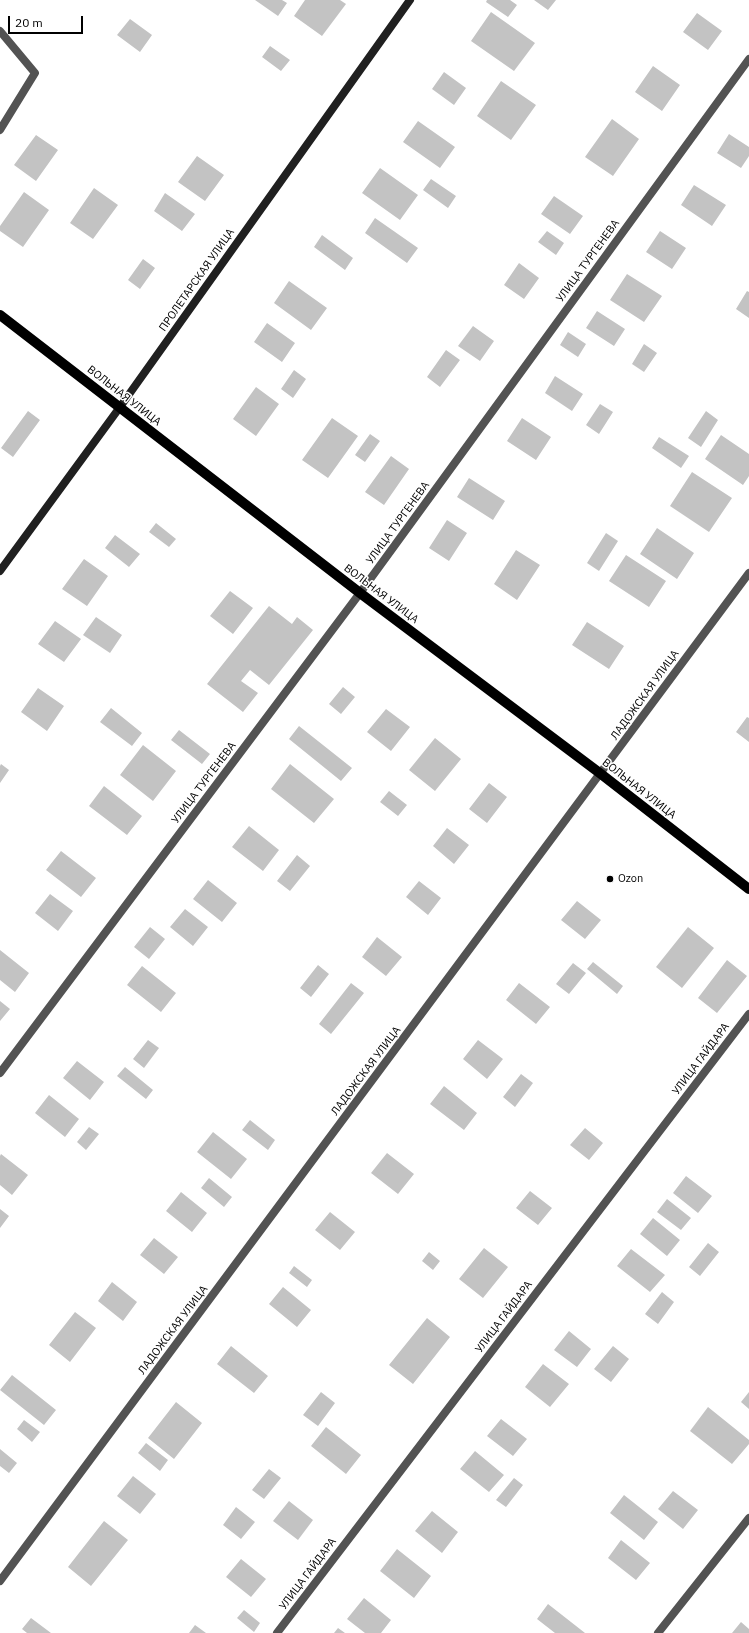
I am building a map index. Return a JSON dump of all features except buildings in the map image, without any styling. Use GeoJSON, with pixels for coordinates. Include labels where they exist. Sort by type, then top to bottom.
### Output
{"type":"FeatureCollection","features":[{"type":"Feature","properties":{"kind":"main road","name":"ВОЛЬНАЯ УЛИЦА"},"geometry":{"type":"LineString","coordinates":[[0,315],[360,594],[601,774],[749,889]]}},
{"type":"Feature","properties":{"kind":"street","name":"ПРОЛЕТАРСКАЯ УЛИЦА"},"geometry":{"type":"LineString","coordinates":[[0,571],[120,407],[410,0]]}},
{"type":"Feature","properties":{"kind":"street"},"geometry":{"type":"LineString","coordinates":[[0,31],[35,73],[0,130]]}},
{"type":"Feature","properties":{"kind":"street","name":"УЛИЦА ТУРГЕНЕВА"},"geometry":{"type":"LineString","coordinates":[[0,1072],[360,594],[749,59]]}},
{"type":"Feature","properties":{"kind":"street","name":"ЛАДОЖСКАЯ УЛИЦА"},"geometry":{"type":"LineString","coordinates":[[0,1581],[749,573]]}},
{"type":"Feature","properties":{"kind":"street","name":"УЛИЦА ГАЙДАРА"},"geometry":{"type":"LineString","coordinates":[[277,1633],[749,1014]]}},
{"type":"Feature","properties":{"kind":"street"},"geometry":{"type":"LineString","coordinates":[[658,1633],[749,1518]]}},
{"type":"Feature","properties":{"kind":"place","name":"Ozon"},"geometry":{"type":"Point","coordinates":[610,879]}}]}
